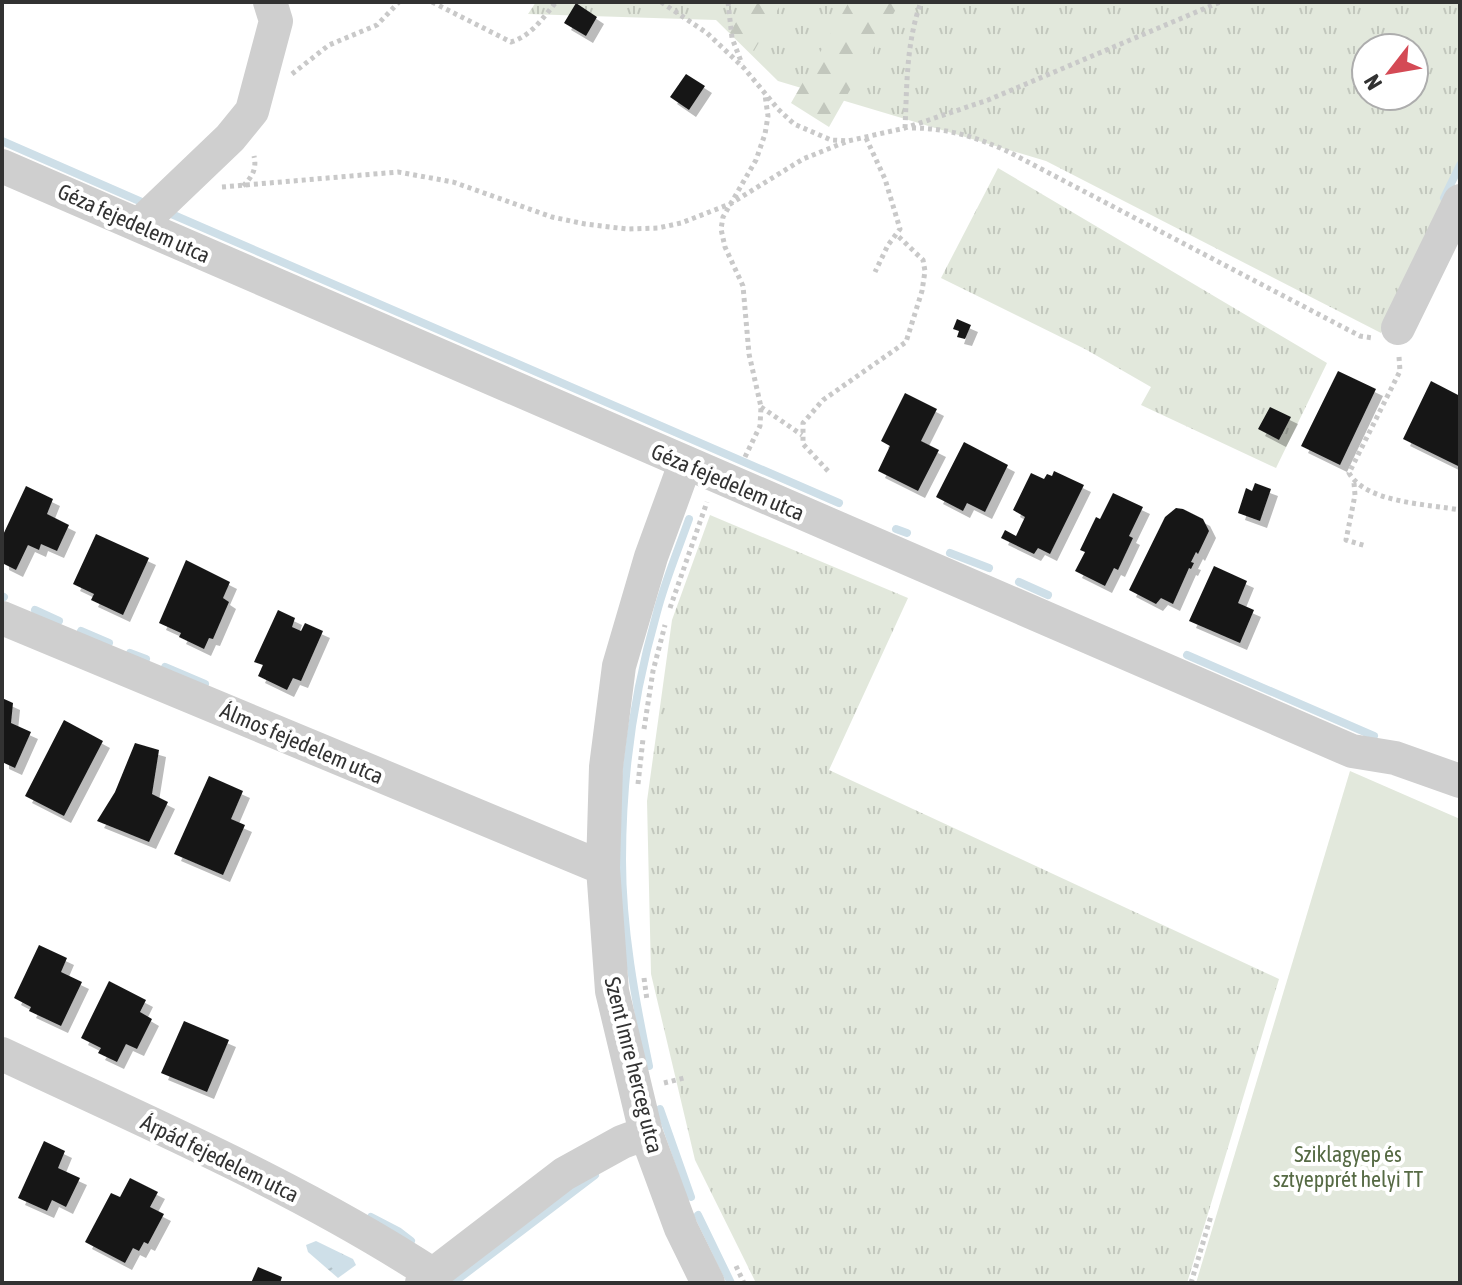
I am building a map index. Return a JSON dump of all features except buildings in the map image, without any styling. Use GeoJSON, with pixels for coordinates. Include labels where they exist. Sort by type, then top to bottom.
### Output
{"type":"FeatureCollection","features":[{"type":"Feature","properties":{"kind":"street"},"geometry":{"type":"LineString","coordinates":[[139,225],[230,138],[252,111],[276,21],[270,2]]}},
{"type":"Feature","properties":{"kind":"street","name":"Géza fejedelem utca"},"geometry":{"type":"LineString","coordinates":[[2,166],[685,464],[719,492],[1352,751],[1395,758],[1460,781]]}},
{"type":"Feature","properties":{"kind":"street"},"geometry":{"type":"LineString","coordinates":[[1398,328],[1460,201]]}},
{"type":"Feature","properties":{"kind":"street","name":"Szent Imre herceg utca"},"geometry":{"type":"LineString","coordinates":[[685,464],[651,557],[619,666],[606,767],[603,868],[612,991],[646,1133],[681,1228],[708,1283]]}},
{"type":"Feature","properties":{"kind":"street","name":"Álmos fejedelem utca"},"geometry":{"type":"LineString","coordinates":[[2,618],[603,868]]}},
{"type":"Feature","properties":{"kind":"street","name":"Árpád fejedelem utca"},"geometry":{"type":"LineString","coordinates":[[2,1054],[263,1177],[354,1226],[427,1279]]}},
{"type":"Feature","properties":{"kind":"street"},"geometry":{"type":"LineString","coordinates":[[427,1279],[564,1174],[622,1142],[646,1133]]}},
{"type":"Feature","properties":{"kind":"path"},"geometry":{"type":"LineString","coordinates":[[289,76],[329,45],[377,25],[399,2]]}},
{"type":"Feature","properties":{"kind":"path"},"geometry":{"type":"LineString","coordinates":[[432,2],[511,42],[521,39],[538,25],[556,2]]}},
{"type":"Feature","properties":{"kind":"path"},"geometry":{"type":"LineString","coordinates":[[661,2],[707,33],[744,68],[794,124],[831,140],[848,141]]}},
{"type":"Feature","properties":{"kind":"path"},"geometry":{"type":"LineString","coordinates":[[728,2],[732,38],[744,68]]}},
{"type":"Feature","properties":{"kind":"path"},"geometry":{"type":"LineString","coordinates":[[905,128],[908,61],[913,24],[921,2]]}},
{"type":"Feature","properties":{"kind":"path"},"geometry":{"type":"LineString","coordinates":[[243,187],[398,172],[453,182],[552,217],[627,229],[658,228],[681,223],[730,204],[803,159],[848,141],[905,128],[988,100],[1220,2]]}},
{"type":"Feature","properties":{"kind":"path"},"geometry":{"type":"LineString","coordinates":[[638,786],[653,671],[668,613],[719,492],[760,426],[761,407],[749,354],[743,286],[725,247],[721,229],[723,217],[756,160],[765,134],[768,116],[765,94]]}},
{"type":"Feature","properties":{"kind":"path"},"geometry":{"type":"LineString","coordinates":[[905,128],[933,128],[961,133],[1007,151],[1360,336],[1377,339],[1398,328],[1400,371],[1349,473],[1355,495],[1346,540],[1366,546]]}},
{"type":"Feature","properties":{"kind":"path"},"geometry":{"type":"LineString","coordinates":[[866,138],[888,190],[900,229],[875,272]]}},
{"type":"Feature","properties":{"kind":"path"},"geometry":{"type":"LineString","coordinates":[[828,471],[803,444],[803,423],[823,400],[906,342],[922,291],[923,260],[897,235]]}},
{"type":"Feature","properties":{"kind":"path"},"geometry":{"type":"LineString","coordinates":[[761,407],[803,436]]}},
{"type":"Feature","properties":{"kind":"path"},"geometry":{"type":"LineString","coordinates":[[1353,482],[1373,494],[1460,510]]}},
{"type":"Feature","properties":{"kind":"path"},"geometry":{"type":"LineString","coordinates":[[643,973],[650,1014]]}},
{"type":"Feature","properties":{"kind":"path"},"geometry":{"type":"LineString","coordinates":[[663,1069],[667,1089]]}},
{"type":"Feature","properties":{"kind":"path"},"geometry":{"type":"LineString","coordinates":[[1191,1283],[1211,1216]]}},
{"type":"Feature","properties":{"kind":"path"},"geometry":{"type":"LineString","coordinates":[[733,1260],[744,1283]]}},
{"type":"Feature","properties":{"kind":"green space"},"geometry":{"type":"Polygon","coordinates":[[[536,2],[1460,2],[1460,170],[1381,333],[1046,161],[778,81],[716,20],[528,14],[536,2]]]}},
{"type":"Feature","properties":{"kind":"green space"},"geometry":{"type":"Polygon","coordinates":[[[747,2],[782,2],[754,51],[730,33],[747,2]]]}},
{"type":"Feature","properties":{"kind":"green space"},"geometry":{"type":"Polygon","coordinates":[[[849,2],[900,2],[829,127],[791,103],[849,2]]]}},
{"type":"Feature","properties":{"kind":"green space"},"geometry":{"type":"Polygon","coordinates":[[[998,168],[1327,363],[1276,468],[1141,405],[1151,387],[1085,349],[941,278],[998,168]]]}},
{"type":"Feature","properties":{"kind":"green space"},"geometry":{"type":"Polygon","coordinates":[[[710,515],[908,598],[829,770],[1279,979],[1187,1283],[756,1283],[695,1160],[651,974],[647,801],[672,620],[710,515]]]}},
{"type":"Feature","properties":{"kind":"green space","name":"Sziklagyep és sztyepprét helyi TT"},"geometry":{"type":"Polygon","coordinates":[[[1350,771],[1460,819],[1460,1283],[1196,1283],[1350,771]]]}},
{"type":"Feature","properties":{"kind":"water"},"geometry":{"type":"Polygon","coordinates":[[[316,1241],[353,1259],[356,1265],[338,1278],[308,1252],[306,1245],[316,1241]]]}},
{"type":"Feature","properties":{"kind":"waterway"},"geometry":{"type":"LineString","coordinates":[[2,141],[144,203]]}},
{"type":"Feature","properties":{"kind":"waterway"},"geometry":{"type":"LineString","coordinates":[[1444,198],[1460,165]]}},
{"type":"Feature","properties":{"kind":"waterway"},"geometry":{"type":"LineString","coordinates":[[169,213],[839,503]]}},
{"type":"Feature","properties":{"kind":"waterway"},"geometry":{"type":"LineString","coordinates":[[649,1066],[634,990],[624,912],[624,797],[636,704],[649,642],[689,519]]}},
{"type":"Feature","properties":{"kind":"waterway"},"geometry":{"type":"LineString","coordinates":[[896,529],[907,533]]}},
{"type":"Feature","properties":{"kind":"waterway"},"geometry":{"type":"LineString","coordinates":[[950,553],[989,568]]}},
{"type":"Feature","properties":{"kind":"waterway"},"geometry":{"type":"LineString","coordinates":[[1019,582],[1048,595]]}},
{"type":"Feature","properties":{"kind":"waterway"},"geometry":{"type":"LineString","coordinates":[[35,610],[59,621]]}},
{"type":"Feature","properties":{"kind":"waterway"},"geometry":{"type":"LineString","coordinates":[[81,631],[109,643]]}},
{"type":"Feature","properties":{"kind":"waterway"},"geometry":{"type":"LineString","coordinates":[[130,653],[146,659]]}},
{"type":"Feature","properties":{"kind":"waterway"},"geometry":{"type":"LineString","coordinates":[[1187,655],[1374,736]]}},
{"type":"Feature","properties":{"kind":"waterway"},"geometry":{"type":"LineString","coordinates":[[165,667],[205,684]]}},
{"type":"Feature","properties":{"kind":"waterway"},"geometry":{"type":"LineString","coordinates":[[660,1109],[691,1197]]}},
{"type":"Feature","properties":{"kind":"waterway"},"geometry":{"type":"LineString","coordinates":[[453,1283],[595,1175]]}},
{"type":"Feature","properties":{"kind":"waterway"},"geometry":{"type":"LineString","coordinates":[[698,1215],[731,1283]]}},
{"type":"Feature","properties":{"kind":"waterway"},"geometry":{"type":"LineString","coordinates":[[371,1217],[411,1241]]}}]}
